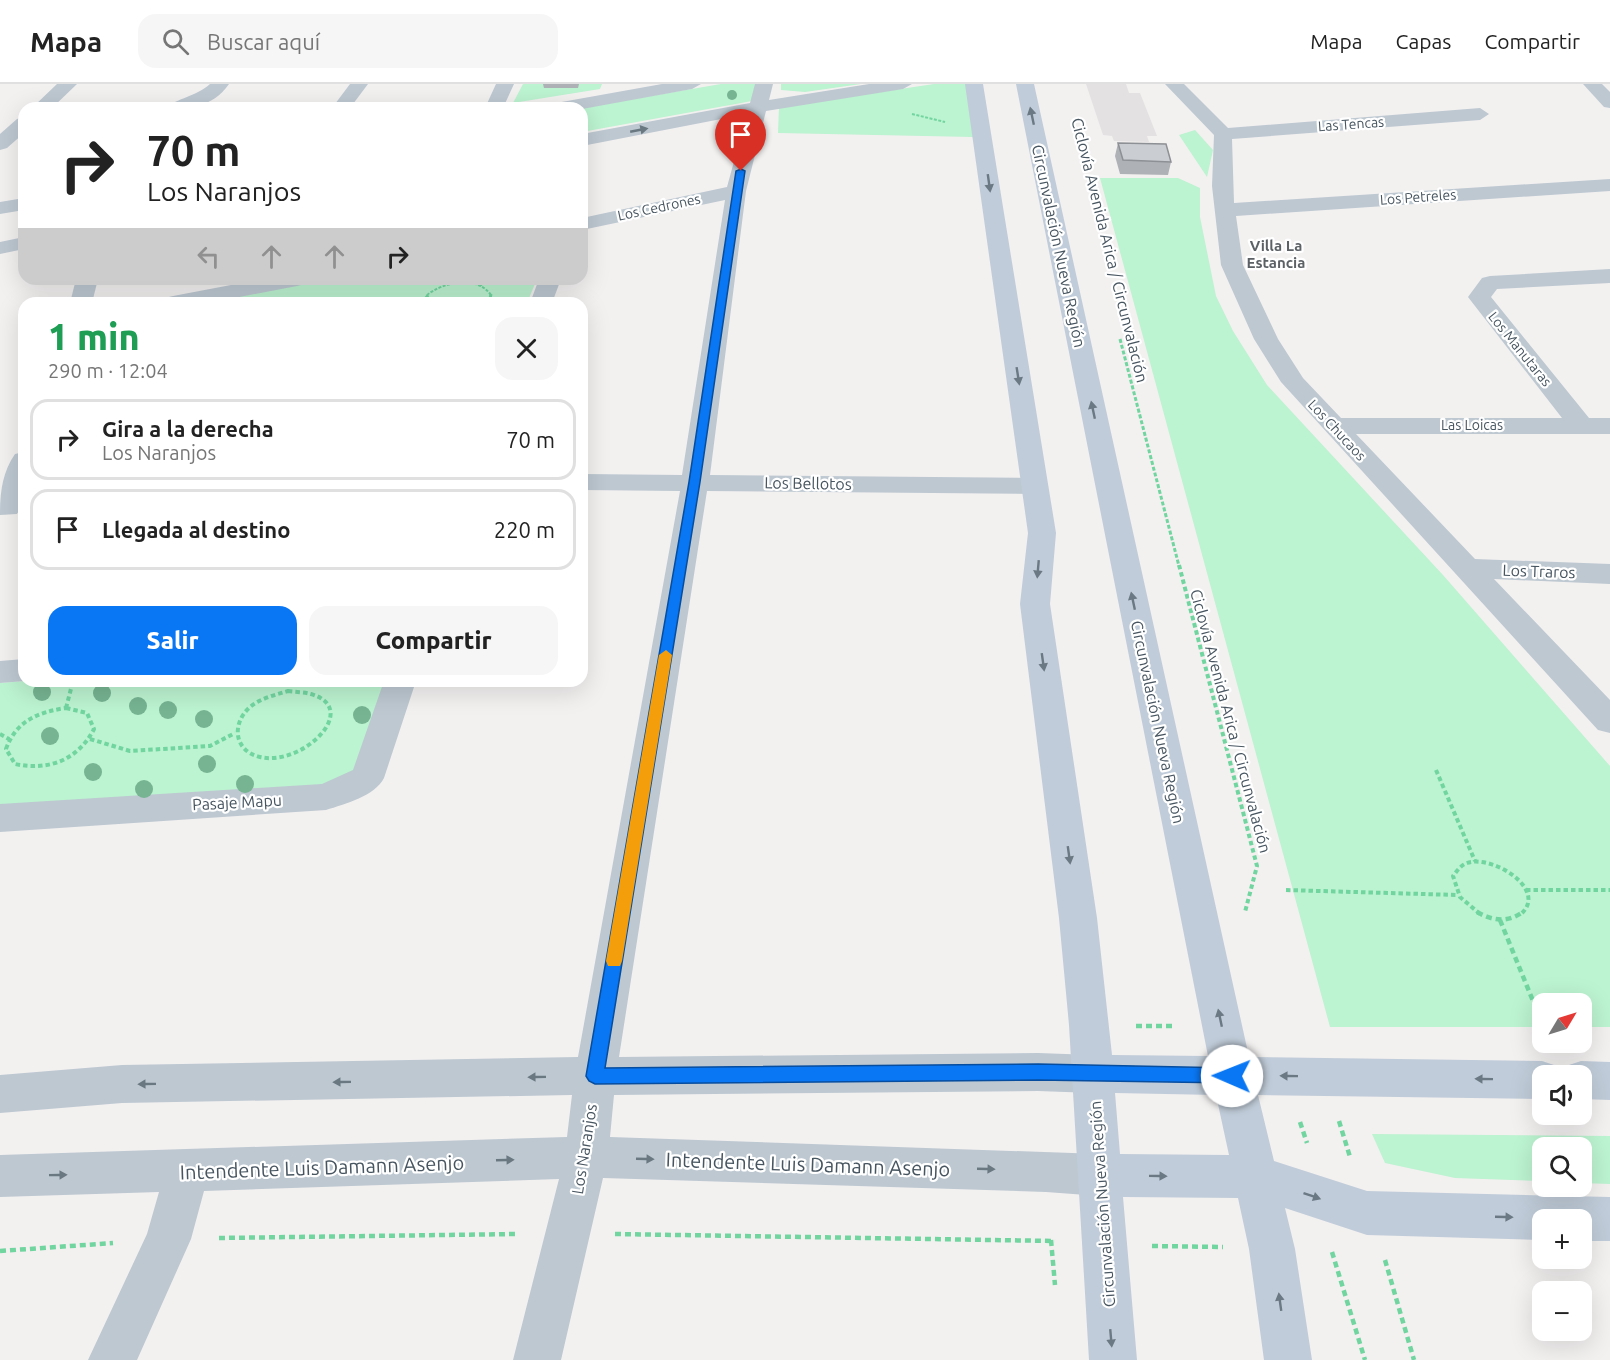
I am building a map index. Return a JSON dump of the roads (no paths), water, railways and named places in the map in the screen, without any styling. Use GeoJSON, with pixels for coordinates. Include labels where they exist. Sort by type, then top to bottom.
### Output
{"type":"FeatureCollection","features":[{"type":"Feature","properties":{"kind":"main road","name":"Circunvalación Nueva Región"},"geometry":{"type":"LineString","coordinates":[[974,84],[1041,533],[1035,604],[1078,918],[1093,1074],[1103,1244],[1113,1360]]}},
{"type":"Feature","properties":{"kind":"main road","name":"Circunvalación Nueva Región"},"geometry":{"type":"LineString","coordinates":[[1025,84],[1232,1076],[1272,1249],[1288,1360]]}},
{"type":"Feature","properties":{"kind":"main road"},"geometry":{"type":"LineString","coordinates":[[1093,1074],[1532,1080]]}},
{"type":"Feature","properties":{"kind":"main road"},"geometry":{"type":"LineString","coordinates":[[1592,1080],[1610,1081]]}},
{"type":"Feature","properties":{"kind":"main road","name":"Intendente Luis Damann Asenjo"},"geometry":{"type":"LineString","coordinates":[[1100,1175],[1257,1178],[1367,1213],[1610,1220]]}},
{"type":"Feature","properties":{"kind":"street"},"geometry":{"type":"LineString","coordinates":[[48,102],[69,84]]}},
{"type":"Feature","properties":{"kind":"street"},"geometry":{"type":"LineString","coordinates":[[197,102],[211,94],[220,84]]}},
{"type":"Feature","properties":{"kind":"street"},"geometry":{"type":"LineString","coordinates":[[346,102],[359,84]]}},
{"type":"Feature","properties":{"kind":"street"},"geometry":{"type":"LineString","coordinates":[[497,102],[505,84]]}},
{"type":"Feature","properties":{"kind":"street"},"geometry":{"type":"LineString","coordinates":[[575,102],[607,92],[692,84]]}},
{"type":"Feature","properties":{"kind":"street"},"geometry":{"type":"LineString","coordinates":[[588,139],[760,96],[903,84]]}},
{"type":"Feature","properties":{"kind":"street"},"geometry":{"type":"LineString","coordinates":[[1174,84],[1223,134]]}},
{"type":"Feature","properties":{"kind":"street"},"geometry":{"type":"LineString","coordinates":[[1592,84],[1610,103]]}},
{"type":"Feature","properties":{"kind":"street","name":"Los Naranjos"},"geometry":{"type":"LineString","coordinates":[[537,1360],[586,1157],[595,1076],[695,482],[736,191],[760,96]]}},
{"type":"Feature","properties":{"kind":"street","name":"Las Tencas"},"geometry":{"type":"LineString","coordinates":[[1223,134],[1480,114]]}},
{"type":"Feature","properties":{"kind":"street","name":"Los Chucaos"},"geometry":{"type":"LineString","coordinates":[[1223,134],[1222,186],[1232,265],[1266,339],[1293,382],[1420,521],[1469,568],[1610,721]]}},
{"type":"Feature","properties":{"kind":"street","name":"Los Petreles"},"geometry":{"type":"LineString","coordinates":[[1226,210],[1610,185]]}},
{"type":"Feature","properties":{"kind":"street","name":"Los Cedrones"},"geometry":{"type":"LineString","coordinates":[[588,223],[736,191]]}},
{"type":"Feature","properties":{"kind":"street"},"geometry":{"type":"LineString","coordinates":[[0,208],[18,205]]}},
{"type":"Feature","properties":{"kind":"street"},"geometry":{"type":"LineString","coordinates":[[0,248],[18,244]]}},
{"type":"Feature","properties":{"kind":"street","name":"Los Manutaras"},"geometry":{"type":"LineString","coordinates":[[1581,425],[1479,297],[1490,283],[1610,276]]}},
{"type":"Feature","properties":{"kind":"street"},"geometry":{"type":"LineString","coordinates":[[204,297],[266,285]]}},
{"type":"Feature","properties":{"kind":"street","name":"Las Loicas"},"geometry":{"type":"LineString","coordinates":[[1333,426],[1610,426]]}},
{"type":"Feature","properties":{"kind":"street"},"geometry":{"type":"LineString","coordinates":[[10,508],[18,481]]}},
{"type":"Feature","properties":{"kind":"street","name":"Los Bellotos"},"geometry":{"type":"LineString","coordinates":[[588,482],[1034,486]]}},
{"type":"Feature","properties":{"kind":"street","name":"Los Traros"},"geometry":{"type":"LineString","coordinates":[[1469,568],[1610,573]]}},
{"type":"Feature","properties":{"kind":"street"},"geometry":{"type":"LineString","coordinates":[[0,672],[18,670]]}},
{"type":"Feature","properties":{"kind":"street","name":"Pasaje Mapu"},"geometry":{"type":"LineString","coordinates":[[0,818],[326,797],[367,778],[398,687]]}},
{"type":"Feature","properties":{"kind":"street"},"geometry":{"type":"LineString","coordinates":[[0,1094],[122,1084],[595,1076],[1026,1072],[1093,1074]]}},
{"type":"Feature","properties":{"kind":"street","name":"Intendente Luis Damann Asenjo"},"geometry":{"type":"LineString","coordinates":[[0,1176],[187,1172],[586,1157],[1046,1171],[1100,1175]]}},
{"type":"Feature","properties":{"kind":"street"},"geometry":{"type":"LineString","coordinates":[[112,1360],[168,1239],[187,1172]]}},
{"type":"Feature","properties":{"kind":"district","name":"Villa La Estancia"},"geometry":{"type":"Point","coordinates":[1276,254]}}]}
